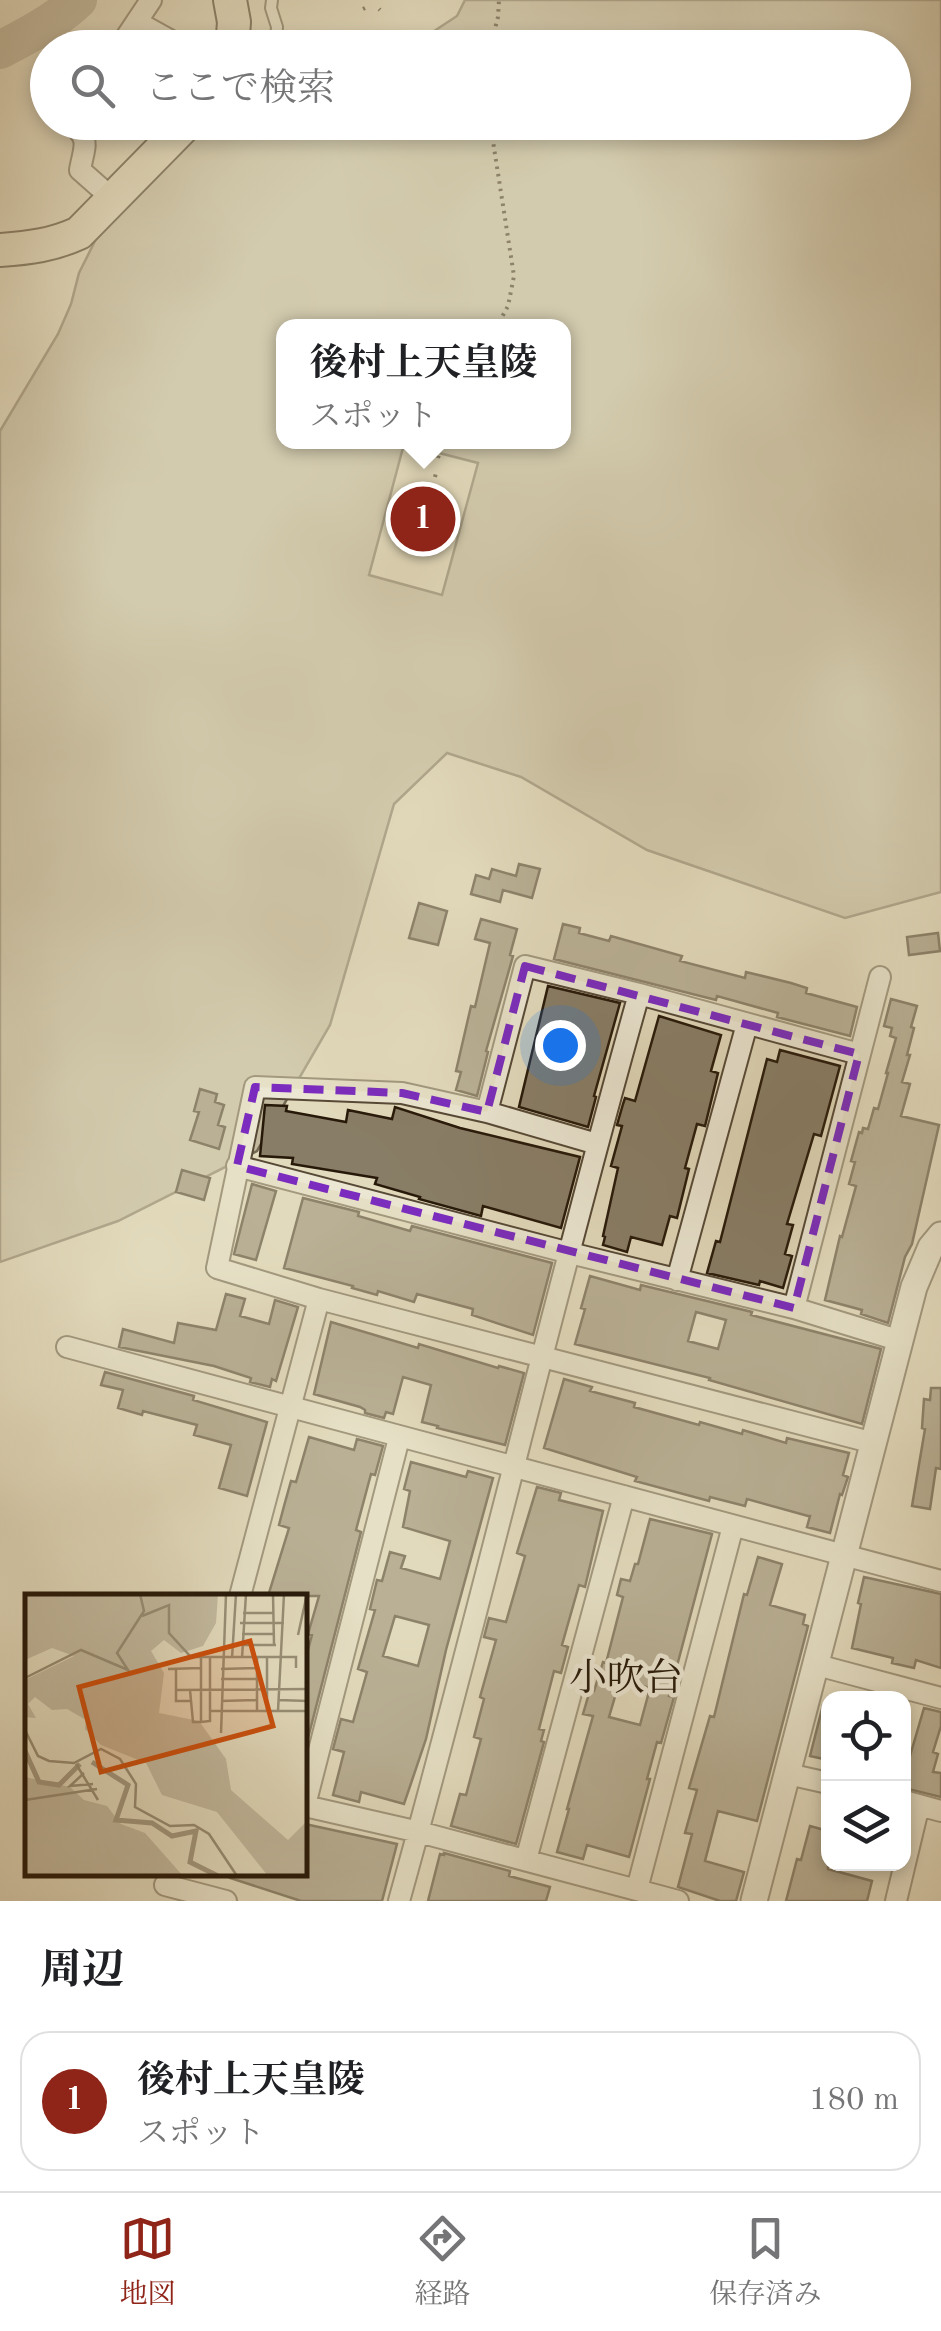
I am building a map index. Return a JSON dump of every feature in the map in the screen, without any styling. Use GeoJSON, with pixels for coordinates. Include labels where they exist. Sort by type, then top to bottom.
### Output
{"type":"FeatureCollection","features":[{"type":"Feature","properties":{"kind":"highway"},"geometry":{"type":"LineString","coordinates":[[230,0],[233,30]]}},
{"type":"Feature","properties":{"kind":"highway"},"geometry":{"type":"LineString","coordinates":[[0,250],[36,248],[80,232],[171,140]]}},
{"type":"Feature","properties":{"kind":"street"},"geometry":{"type":"LineString","coordinates":[[131,30],[150,0]]}},
{"type":"Feature","properties":{"kind":"street"},"geometry":{"type":"LineString","coordinates":[[137,22],[151,30]]}},
{"type":"Feature","properties":{"kind":"street"},"geometry":{"type":"LineString","coordinates":[[85,140],[80,170],[114,200]]}},
{"type":"Feature","properties":{"kind":"street"},"geometry":{"type":"LineString","coordinates":[[487,1112],[525,966],[859,1054]]}},
{"type":"Feature","properties":{"kind":"street"},"geometry":{"type":"LineString","coordinates":[[794,1308],[880,977]]}},
{"type":"Feature","properties":{"kind":"street"},"geometry":{"type":"LineString","coordinates":[[400,1901],[639,994]]}},
{"type":"Feature","properties":{"kind":"street"},"geometry":{"type":"LineString","coordinates":[[677,1280],[747,1024]]}},
{"type":"Feature","properties":{"kind":"street"},"geometry":{"type":"LineString","coordinates":[[597,1144],[402,1092],[255,1087],[217,1268],[319,1299],[874,1443]]}},
{"type":"Feature","properties":{"kind":"street"},"geometry":{"type":"LineString","coordinates":[[237,1166],[794,1308],[901,1341]]}},
{"type":"Feature","properties":{"kind":"street"},"geometry":{"type":"LineString","coordinates":[[754,1901],[914,1287],[930,1247],[941,1235]]}},
{"type":"Feature","properties":{"kind":"street"},"geometry":{"type":"LineString","coordinates":[[241,1594],[319,1299]]}},
{"type":"Feature","properties":{"kind":"street"},"geometry":{"type":"LineString","coordinates":[[67,1348],[941,1581]]}},
{"type":"Feature","properties":{"kind":"street"},"geometry":{"type":"LineString","coordinates":[[308,1793],[399,1438]]}},
{"type":"Feature","properties":{"kind":"street"},"geometry":{"type":"LineString","coordinates":[[526,1860],[624,1496]]}},
{"type":"Feature","properties":{"kind":"street"},"geometry":{"type":"LineString","coordinates":[[638,1890],[733,1526]]}},
{"type":"Feature","properties":{"kind":"street"},"geometry":{"type":"LineString","coordinates":[[817,1665],[941,1698]]}},
{"type":"Feature","properties":{"kind":"street"},"geometry":{"type":"LineString","coordinates":[[788,1774],[821,1781]]}},
{"type":"Feature","properties":{"kind":"street"},"geometry":{"type":"LineString","coordinates":[[896,1901],[912,1803],[941,1811]]}},
{"type":"Feature","properties":{"kind":"street"},"geometry":{"type":"LineString","coordinates":[[308,1806],[678,1901]]}},
{"type":"Feature","properties":{"kind":"street"},"geometry":{"type":"LineString","coordinates":[[164,1887],[226,1901]]}},
{"type":"Feature","properties":{"kind":"lane"},"geometry":{"type":"LineString","coordinates":[[272,0],[276,30]]}},
{"type":"Feature","properties":{"kind":"path"},"geometry":{"type":"LineString","coordinates":[[495,30],[499,0]]}},
{"type":"Feature","properties":{"kind":"path"},"geometry":{"type":"LineString","coordinates":[[493,140],[514,276],[508,306],[501,319]]}},
{"type":"Feature","properties":{"kind":"path"},"geometry":{"type":"LineString","coordinates":[[438,458],[441,449]]}},
{"type":"Feature","properties":{"kind":"highlighted area"},"geometry":{"type":"Polygon","coordinates":[[[525,966],[859,1054],[794,1308],[237,1166],[255,1087],[402,1093],[487,1112],[525,966]]]}},
{"type":"Feature","properties":{"kind":"shaded area"},"geometry":{"type":"Polygon","coordinates":[[[465,0],[941,0],[941,892],[845,918],[647,850],[521,777],[447,753],[394,804],[330,1025],[257,1151],[118,1221],[0,1262],[0,431],[58,334],[79,273],[96,239],[186,140],[911,140],[911,30],[436,30],[457,16],[465,0]],[[276,319],[276,449],[403,449],[369,575],[442,595],[478,463],[423,449],[571,449],[571,319],[276,319]]]}},
{"type":"Feature","properties":{"kind":"building"},"geometry":{"type":"Polygon","coordinates":[[[519,864],[540,869],[532,898],[503,890],[500,902],[471,894],[476,875],[489,879],[492,869],[516,876],[519,864]]]}},
{"type":"Feature","properties":{"kind":"building"},"geometry":{"type":"Polygon","coordinates":[[[419,903],[447,911],[438,945],[409,938],[419,903]]]}},
{"type":"Feature","properties":{"kind":"building"},"geometry":{"type":"Polygon","coordinates":[[[481,919],[517,929],[477,1096],[456,1090],[461,1072],[456,1071],[490,943],[475,939],[481,919]]]}},
{"type":"Feature","properties":{"kind":"building"},"geometry":{"type":"Polygon","coordinates":[[[563,924],[580,928],[579,933],[609,941],[611,936],[682,956],[680,961],[745,978],[746,972],[791,983],[807,988],[806,993],[857,1007],[850,1036],[717,996],[716,1000],[554,959],[563,924]]]}},
{"type":"Feature","properties":{"kind":"building"},"geometry":{"type":"Polygon","coordinates":[[[938,933],[940,951],[909,955],[907,937],[938,933]]]}},
{"type":"Feature","properties":{"kind":"building"},"geometry":{"type":"Polygon","coordinates":[[[548,986],[620,1003],[588,1127],[519,1107],[548,986]]]}},
{"type":"Feature","properties":{"kind":"building"},"geometry":{"type":"Polygon","coordinates":[[[891,999],[917,1006],[902,1082],[910,1084],[901,1116],[939,1125],[912,1244],[888,1323],[861,1314],[862,1310],[825,1300],[856,1186],[849,1184],[855,1162],[851,1161],[859,1132],[868,1129],[874,1108],[878,1109],[896,1038],[890,1036],[892,1028],[884,1026],[891,999]]]}},
{"type":"Feature","properties":{"kind":"building"},"geometry":{"type":"Polygon","coordinates":[[[659,1016],[721,1035],[711,1071],[718,1073],[705,1126],[697,1124],[677,1218],[670,1216],[662,1245],[631,1237],[627,1252],[603,1245],[618,1168],[611,1166],[622,1126],[617,1125],[623,1104],[625,1098],[635,1101],[659,1016]]]}},
{"type":"Feature","properties":{"kind":"building"},"geometry":{"type":"Polygon","coordinates":[[[780,1050],[840,1066],[821,1136],[814,1134],[787,1224],[793,1225],[785,1254],[792,1256],[783,1288],[707,1273],[716,1241],[720,1242],[767,1059],[777,1062],[780,1050]]]}},
{"type":"Feature","properties":{"kind":"building"},"geometry":{"type":"Polygon","coordinates":[[[200,1089],[217,1094],[215,1102],[224,1105],[218,1125],[225,1127],[219,1149],[190,1140],[199,1112],[194,1111],[200,1089]]]}},
{"type":"Feature","properties":{"kind":"building"},"geometry":{"type":"Polygon","coordinates":[[[265,1105],[287,1106],[286,1111],[346,1122],[348,1110],[392,1119],[395,1107],[460,1128],[580,1157],[561,1228],[483,1206],[481,1216],[375,1184],[377,1178],[292,1164],[293,1158],[260,1156],[265,1105]]]}},
{"type":"Feature","properties":{"kind":"building"},"geometry":{"type":"Polygon","coordinates":[[[182,1170],[210,1178],[204,1200],[176,1192],[182,1170]]]}},
{"type":"Feature","properties":{"kind":"building"},"geometry":{"type":"Polygon","coordinates":[[[252,1184],[276,1191],[256,1260],[234,1254],[252,1184]]]}},
{"type":"Feature","properties":{"kind":"building"},"geometry":{"type":"Polygon","coordinates":[[[303,1198],[359,1212],[358,1216],[410,1231],[412,1226],[552,1263],[533,1335],[472,1315],[473,1309],[417,1294],[414,1302],[378,1291],[377,1295],[284,1268],[303,1198]]]}},
{"type":"Feature","properties":{"kind":"building"},"geometry":{"type":"Polygon","coordinates":[[[590,1276],[752,1312],[751,1315],[881,1349],[862,1424],[710,1378],[575,1344],[585,1309],[581,1308],[590,1276]],[[696,1312],[688,1341],[718,1349],[726,1320],[696,1312]]]}},
{"type":"Feature","properties":{"kind":"building"},"geometry":{"type":"Polygon","coordinates":[[[226,1294],[245,1299],[240,1316],[269,1324],[275,1300],[298,1307],[276,1381],[272,1379],[270,1387],[214,1366],[119,1347],[123,1329],[174,1343],[178,1323],[216,1330],[226,1294]]]}},
{"type":"Feature","properties":{"kind":"building"},"geometry":{"type":"Polygon","coordinates":[[[331,1322],[524,1373],[505,1445],[422,1422],[431,1385],[403,1377],[393,1414],[386,1412],[384,1418],[314,1394],[331,1322]]]}},
{"type":"Feature","properties":{"kind":"building"},"geometry":{"type":"Polygon","coordinates":[[[105,1372],[194,1396],[193,1400],[267,1422],[247,1496],[219,1488],[231,1445],[194,1435],[197,1425],[118,1408],[123,1390],[101,1385],[105,1372]]]}},
{"type":"Feature","properties":{"kind":"building"},"geometry":{"type":"Polygon","coordinates":[[[564,1379],[592,1387],[590,1391],[635,1403],[634,1407],[699,1425],[700,1422],[742,1434],[743,1430],[786,1443],[787,1438],[849,1453],[843,1475],[848,1477],[830,1533],[807,1527],[810,1516],[747,1499],[745,1506],[710,1497],[709,1501],[635,1481],[637,1477],[544,1448],[564,1379]]]}},
{"type":"Feature","properties":{"kind":"building"},"geometry":{"type":"Polygon","coordinates":[[[931,1388],[941,1388],[941,1469],[936,1468],[930,1509],[912,1506],[925,1429],[924,1399],[930,1400],[931,1388]]]}},
{"type":"Feature","properties":{"kind":"building"},"geometry":{"type":"Polygon","coordinates":[[[309,1437],[354,1450],[357,1439],[383,1446],[356,1530],[361,1532],[308,1738],[308,1650],[312,1635],[308,1634],[319,1596],[269,1593],[289,1528],[279,1525],[291,1481],[296,1482],[309,1437]]]}},
{"type":"Feature","properties":{"kind":"building"},"geometry":{"type":"Polygon","coordinates":[[[411,1462],[466,1477],[468,1471],[493,1478],[426,1739],[404,1804],[361,1792],[359,1802],[333,1795],[344,1752],[333,1749],[341,1719],[353,1722],[367,1672],[358,1669],[375,1610],[370,1609],[377,1580],[382,1581],[390,1552],[405,1556],[401,1568],[440,1579],[450,1541],[403,1527],[410,1491],[404,1489],[411,1462]],[[395,1616],[383,1656],[418,1666],[429,1625],[395,1616]]]}},
{"type":"Feature","properties":{"kind":"building"},"geometry":{"type":"Polygon","coordinates":[[[537,1487],[561,1493],[559,1500],[603,1511],[585,1587],[579,1585],[562,1645],[568,1647],[561,1673],[554,1671],[539,1729],[544,1730],[544,1742],[516,1844],[451,1826],[460,1794],[466,1795],[481,1739],[474,1737],[484,1699],[480,1697],[496,1640],[484,1637],[489,1618],[506,1622],[525,1556],[517,1553],[537,1487]]]}},
{"type":"Feature","properties":{"kind":"building"},"geometry":{"type":"Polygon","coordinates":[[[650,1519],[712,1534],[669,1696],[674,1697],[661,1743],[657,1742],[629,1857],[587,1845],[583,1859],[557,1852],[593,1716],[583,1714],[590,1690],[594,1691],[603,1662],[606,1663],[623,1597],[617,1595],[621,1579],[630,1581],[650,1519]],[[620,1680],[609,1717],[640,1725],[650,1688],[620,1680]]]}},
{"type":"Feature","properties":{"kind":"building"},"geometry":{"type":"Polygon","coordinates":[[[758,1557],[782,1564],[770,1605],[805,1615],[803,1624],[808,1626],[757,1821],[718,1811],[705,1861],[744,1872],[736,1901],[720,1901],[678,1887],[692,1834],[685,1833],[697,1790],[689,1788],[710,1716],[714,1717],[744,1594],[747,1595],[758,1557]]]}},
{"type":"Feature","properties":{"kind":"building"},"geometry":{"type":"Polygon","coordinates":[[[864,1577],[941,1594],[941,1668],[916,1660],[914,1668],[892,1663],[893,1658],[852,1648],[864,1577]]]}},
{"type":"Feature","properties":{"kind":"building"},"geometry":{"type":"Polygon","coordinates":[[[924,1708],[941,1712],[933,1772],[941,1773],[941,1797],[911,1790],[911,1753],[924,1708]]]}},
{"type":"Feature","properties":{"kind":"building"},"geometry":{"type":"Polygon","coordinates":[[[821,1713],[821,1758],[810,1756],[821,1713]]]}},
{"type":"Feature","properties":{"kind":"building"},"geometry":{"type":"Polygon","coordinates":[[[308,1825],[397,1844],[382,1901],[301,1901],[230,1878],[308,1876],[308,1825]]]}},
{"type":"Feature","properties":{"kind":"building"},"geometry":{"type":"Polygon","coordinates":[[[810,1826],[821,1829],[821,1871],[872,1881],[867,1901],[786,1901],[797,1859],[801,1860],[810,1826]]]}},
{"type":"Feature","properties":{"kind":"building"},"geometry":{"type":"Polygon","coordinates":[[[440,1854],[510,1871],[509,1876],[550,1887],[546,1901],[428,1901],[440,1854]]]}},
{"type":"Feature","properties":{"kind":"waterway"},"geometry":{"type":"LineString","coordinates":[[37,30],[78,0]]}},
{"type":"Feature","properties":{"kind":"waterway"},"geometry":{"type":"LineString","coordinates":[[0,50],[30,35]]}},
{"type":"Feature","properties":{"kind":"place","name":"後村上天皇陵"},"geometry":{"type":"Point","coordinates":[423,519]}},
{"type":"Feature","properties":{"kind":"district","name":"小吹台"},"geometry":{"type":"Point","coordinates":[626,1680]}}]}
